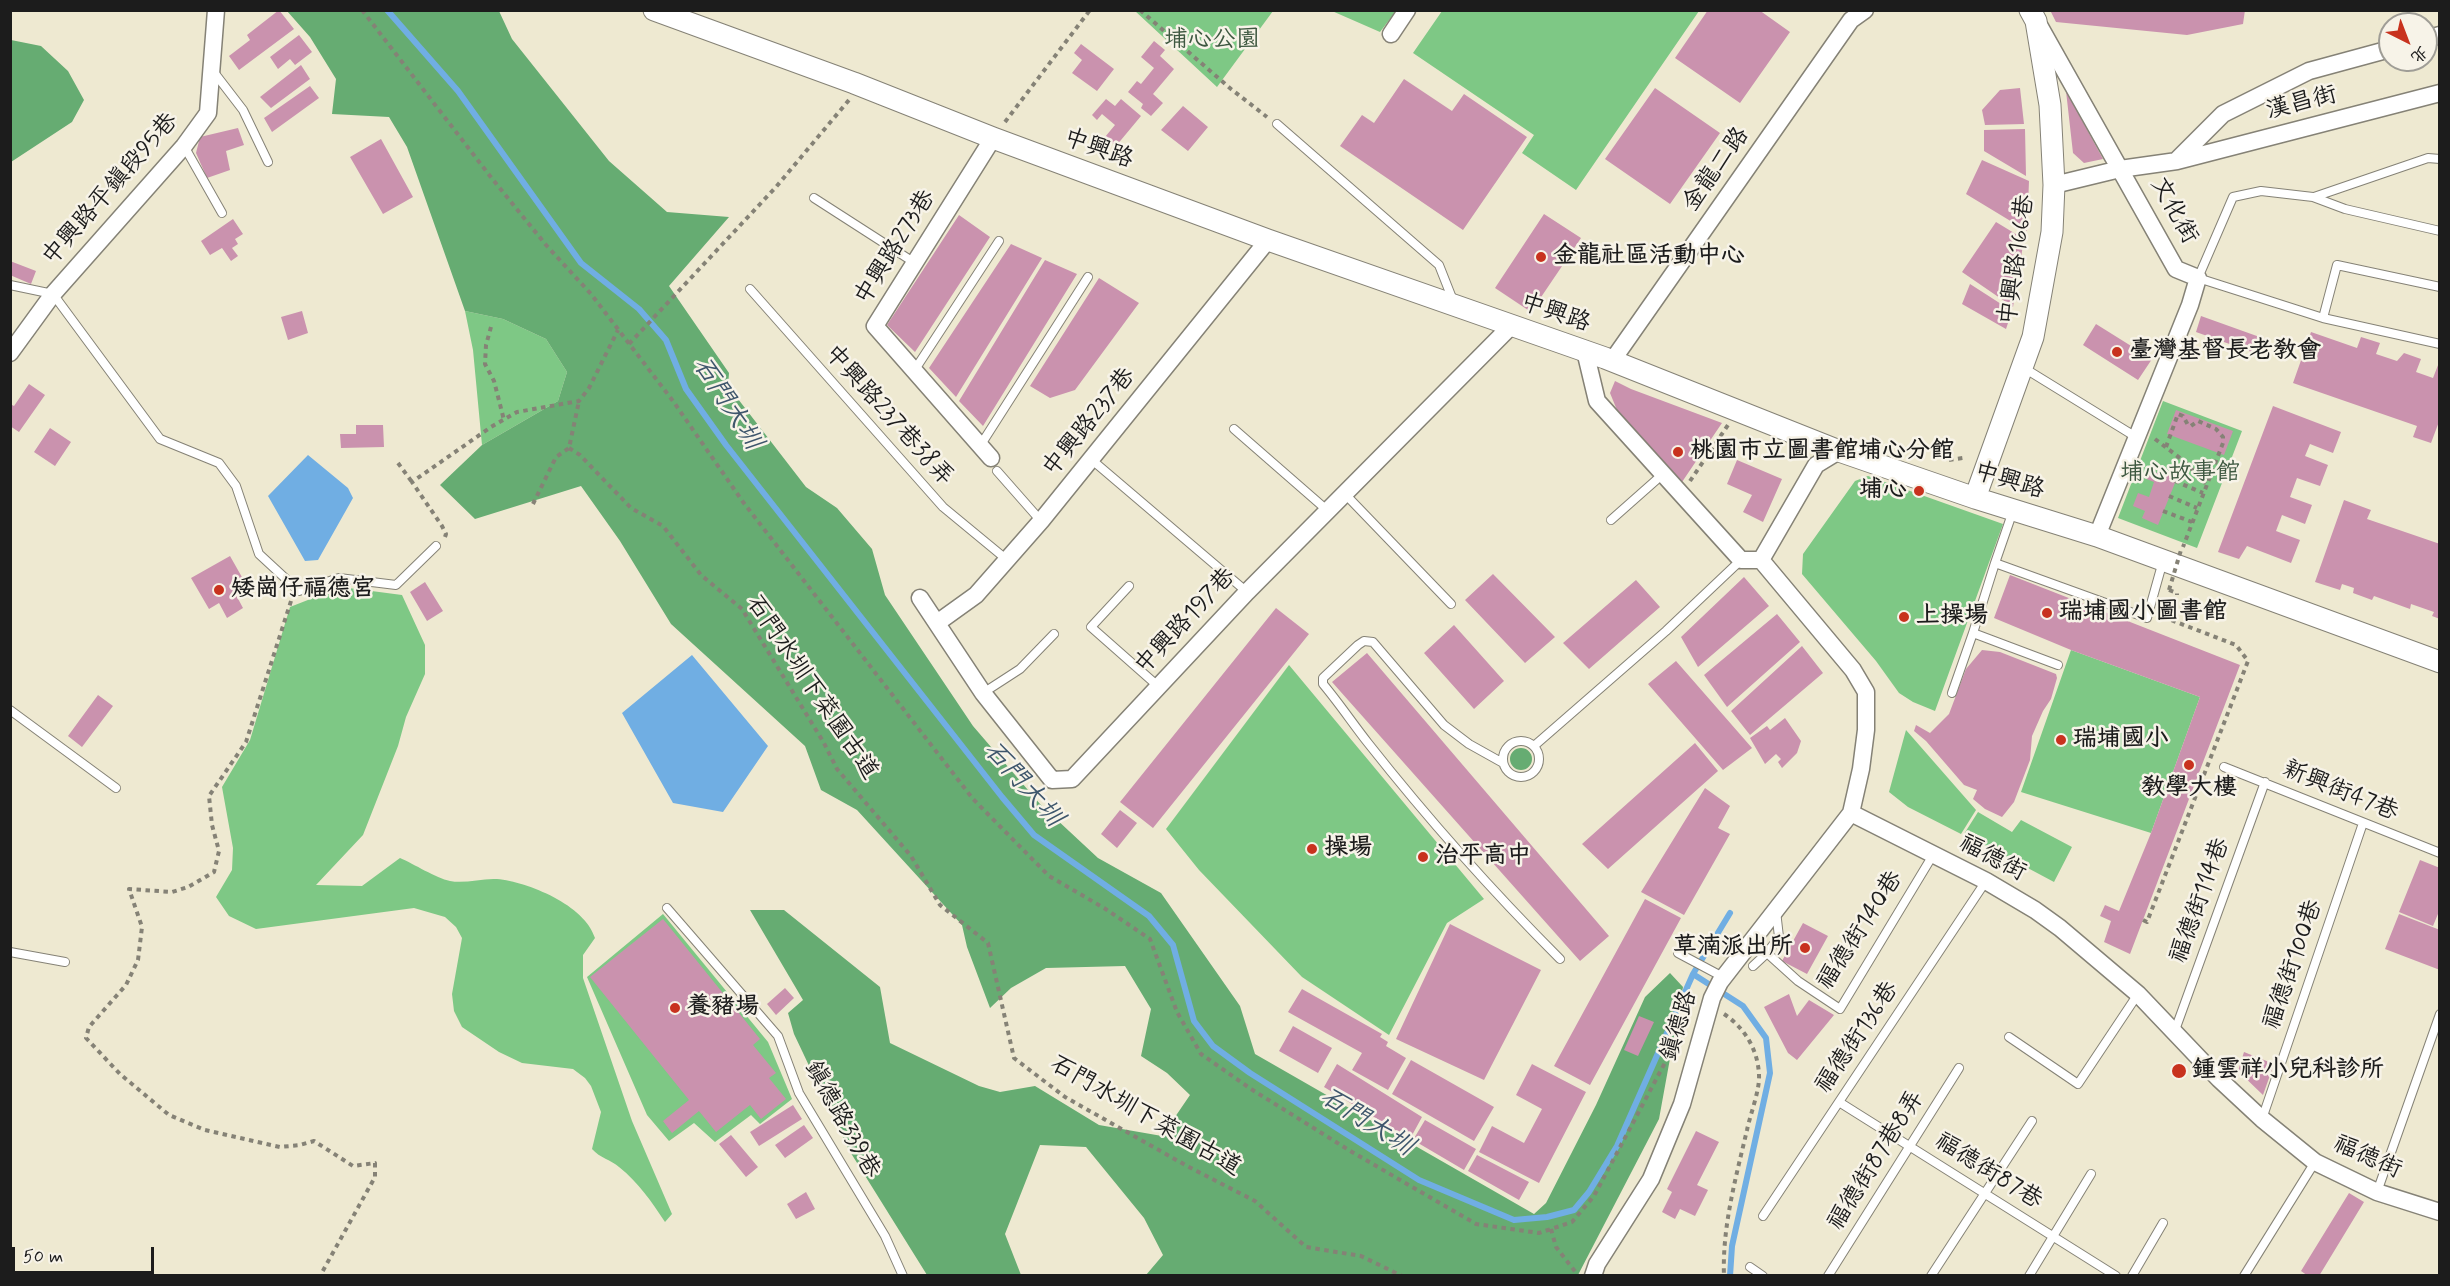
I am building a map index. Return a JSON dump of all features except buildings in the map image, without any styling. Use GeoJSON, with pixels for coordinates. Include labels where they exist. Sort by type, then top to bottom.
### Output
{"type":"FeatureCollection","features":[{"type":"Feature","properties":{"kind":"street","name":"中興路平鎮段95巷"},"geometry":{"type":"LineString","coordinates":[[10,353],[53,294],[184,146],[208,113],[216,10]]}},
{"type":"Feature","properties":{"kind":"street","name":"中興路"},"geometry":{"type":"LineString","coordinates":[[654,10],[1268,240],[1612,361],[1839,451],[1975,498],[2097,536],[2439,662]]}},
{"type":"Feature","properties":{"kind":"street"},"geometry":{"type":"LineString","coordinates":[[1391,34],[1407,10]]}},
{"type":"Feature","properties":{"kind":"street","name":"金龍二路"},"geometry":{"type":"LineString","coordinates":[[1612,361],[1844,15],[1866,10]]}},
{"type":"Feature","properties":{"kind":"street","name":"文化街"},"geometry":{"type":"LineString","coordinates":[[2033,16],[2176,269],[2198,278],[2144,437],[2097,536]]}},
{"type":"Feature","properties":{"kind":"street","name":"中興路166巷"},"geometry":{"type":"LineString","coordinates":[[1975,498],[2035,325],[2052,232],[2054,185],[2050,105],[2033,16]]}},
{"type":"Feature","properties":{"kind":"street"},"geometry":{"type":"LineString","coordinates":[[2177,161],[2223,114],[2309,71],[2378,52]]}},
{"type":"Feature","properties":{"kind":"street","name":"漢昌街"},"geometry":{"type":"LineString","coordinates":[[2054,185],[2120,169],[2177,161],[2439,93]]}},
{"type":"Feature","properties":{"kind":"street","name":"中興路273巷"},"geometry":{"type":"LineString","coordinates":[[989,458],[875,326],[993,138]]}},
{"type":"Feature","properties":{"kind":"street","name":"中興路237巷"},"geometry":{"type":"LineString","coordinates":[[937,623],[976,595],[1041,521],[1268,240]]}},
{"type":"Feature","properties":{"kind":"street","name":"中興路197巷"},"geometry":{"type":"LineString","coordinates":[[920,598],[983,693],[1052,780],[1072,779],[1247,592],[1511,326]]}},
{"type":"Feature","properties":{"kind":"street"},"geometry":{"type":"LineString","coordinates":[[1585,351],[1597,401],[1741,561],[1761,560]]}},
{"type":"Feature","properties":{"kind":"street"},"geometry":{"type":"LineString","coordinates":[[1761,560],[1815,465],[1839,451]]}},
{"type":"Feature","properties":{"kind":"street"},"geometry":{"type":"LineString","coordinates":[[1761,560],[1853,670],[1866,692],[1864,750],[1851,813]]}},
{"type":"Feature","properties":{"kind":"street","name":"福德街"},"geometry":{"type":"LineString","coordinates":[[1851,813],[1986,881],[2060,928],[2138,993],[2174,1033],[2262,1119],[2315,1162],[2377,1192],[2439,1212]]}},
{"type":"Feature","properties":{"kind":"street","name":"鎮德路"},"geometry":{"type":"LineString","coordinates":[[1595,1272],[1651,1179],[1682,1104],[1711,1001],[1722,980],[1851,813]]}},
{"type":"Feature","properties":{"kind":"lane"},"geometry":{"type":"LineString","coordinates":[[211,69],[243,110],[268,162]]}},
{"type":"Feature","properties":{"kind":"lane"},"geometry":{"type":"LineString","coordinates":[[1277,124],[1439,266],[1455,306]]}},
{"type":"Feature","properties":{"kind":"lane"},"geometry":{"type":"LineString","coordinates":[[184,146],[222,213]]}},
{"type":"Feature","properties":{"kind":"lane"},"geometry":{"type":"LineString","coordinates":[[2313,197],[2428,158],[2439,159]]}},
{"type":"Feature","properties":{"kind":"lane"},"geometry":{"type":"LineString","coordinates":[[2439,231],[2345,209],[2313,197],[2261,190],[2233,197],[2198,278],[2323,318],[2439,344]]}},
{"type":"Feature","properties":{"kind":"lane"},"geometry":{"type":"LineString","coordinates":[[814,198],[916,263]]}},
{"type":"Feature","properties":{"kind":"lane"},"geometry":{"type":"LineString","coordinates":[[914,371],[999,241]]}},
{"type":"Feature","properties":{"kind":"lane"},"geometry":{"type":"LineString","coordinates":[[2323,318],[2337,265],[2439,287]]}},
{"type":"Feature","properties":{"kind":"lane"},"geometry":{"type":"LineString","coordinates":[[1041,521],[989,458],[1088,277]]}},
{"type":"Feature","properties":{"kind":"lane"},"geometry":{"type":"LineString","coordinates":[[10,285],[53,294],[160,439],[219,463],[236,486],[259,555],[299,591],[339,578],[396,585],[436,546]]}},
{"type":"Feature","properties":{"kind":"lane","name":"中興路237巷38弄"},"geometry":{"type":"LineString","coordinates":[[750,290],[943,507],[1006,559]]}},
{"type":"Feature","properties":{"kind":"lane"},"geometry":{"type":"LineString","coordinates":[[2022,367],[2144,437]]}},
{"type":"Feature","properties":{"kind":"lane"},"geometry":{"type":"LineString","coordinates":[[1234,429],[1328,511]]}},
{"type":"Feature","properties":{"kind":"lane"},"geometry":{"type":"LineString","coordinates":[[1092,460],[1247,592]]}},
{"type":"Feature","properties":{"kind":"lane"},"geometry":{"type":"LineString","coordinates":[[1611,520],[1663,474]]}},
{"type":"Feature","properties":{"kind":"lane"},"geometry":{"type":"LineString","coordinates":[[1345,494],[1451,604]]}},
{"type":"Feature","properties":{"kind":"lane"},"geometry":{"type":"LineString","coordinates":[[1952,693],[2014,509]]}},
{"type":"Feature","properties":{"kind":"lane"},"geometry":{"type":"LineString","coordinates":[[1534,746],[1666,631],[1741,561]]}},
{"type":"Feature","properties":{"kind":"lane"},"geometry":{"type":"LineString","coordinates":[[1995,563],[2147,618],[2163,561]]}},
{"type":"Feature","properties":{"kind":"lane"},"geometry":{"type":"LineString","coordinates":[[1129,586],[1090,627],[1159,687]]}},
{"type":"Feature","properties":{"kind":"lane"},"geometry":{"type":"LineString","coordinates":[[1973,633],[2058,665]]}},
{"type":"Feature","properties":{"kind":"lane"},"geometry":{"type":"LineString","coordinates":[[983,693],[1020,669],[1054,634]]}},
{"type":"Feature","properties":{"kind":"lane"},"geometry":{"type":"LineString","coordinates":[[1503,764],[1504,752],[1512,743],[1523,741],[1534,746],[1539,758],[1539,764],[1532,774],[1520,778],[1509,774],[1503,764],[1469,744],[1444,725],[1373,642],[1364,641],[1358,645],[1323,678],[1323,684],[1368,743],[1431,819],[1500,900],[1560,959]]}},
{"type":"Feature","properties":{"kind":"lane"},"geometry":{"type":"LineString","coordinates":[[10,710],[116,788]]}},
{"type":"Feature","properties":{"kind":"lane","name":"新興街47巷"},"geometry":{"type":"LineString","coordinates":[[2224,767],[2439,853]]}},
{"type":"Feature","properties":{"kind":"lane","name":"福德街114巷"},"geometry":{"type":"LineString","coordinates":[[2174,1033],[2265,782]]}},
{"type":"Feature","properties":{"kind":"lane","name":"福德街100巷"},"geometry":{"type":"LineString","coordinates":[[2262,1119],[2363,823]]}},
{"type":"Feature","properties":{"kind":"lane","name":"福德街140巷"},"geometry":{"type":"LineString","coordinates":[[1767,953],[1798,981],[1840,1009],[1934,855]]}},
{"type":"Feature","properties":{"kind":"lane","name":"福德街136巷"},"geometry":{"type":"LineString","coordinates":[[1763,1216],[1986,881]]}},
{"type":"Feature","properties":{"kind":"lane","name":"鎮德路339巷"},"geometry":{"type":"LineString","coordinates":[[667,908],[778,1036],[798,1093],[885,1236],[903,1275]]}},
{"type":"Feature","properties":{"kind":"lane"},"geometry":{"type":"LineString","coordinates":[[1753,966],[1779,937],[1776,911]]}},
{"type":"Feature","properties":{"kind":"lane"},"geometry":{"type":"LineString","coordinates":[[10,952],[65,962]]}},
{"type":"Feature","properties":{"kind":"lane"},"geometry":{"type":"LineString","coordinates":[[1678,953],[1707,968],[1722,980]]}},
{"type":"Feature","properties":{"kind":"lane"},"geometry":{"type":"LineString","coordinates":[[2009,1037],[2078,1084],[2138,993]]}},
{"type":"Feature","properties":{"kind":"lane"},"geometry":{"type":"LineString","coordinates":[[2377,1192],[2439,1014]]}},
{"type":"Feature","properties":{"kind":"lane","name":"福德街87巷8弄"},"geometry":{"type":"LineString","coordinates":[[1828,1275],[1959,1068]]}},
{"type":"Feature","properties":{"kind":"lane","name":"福德街87巷"},"geometry":{"type":"LineString","coordinates":[[1839,1102],[2116,1275]]}},
{"type":"Feature","properties":{"kind":"lane"},"geometry":{"type":"LineString","coordinates":[[1931,1275],[2032,1121]]}},
{"type":"Feature","properties":{"kind":"lane"},"geometry":{"type":"LineString","coordinates":[[2244,1275],[2315,1162]]}},
{"type":"Feature","properties":{"kind":"lane"},"geometry":{"type":"LineString","coordinates":[[2029,1275],[2091,1174]]}},
{"type":"Feature","properties":{"kind":"lane"},"geometry":{"type":"LineString","coordinates":[[2132,1275],[2163,1223]]}},
{"type":"Feature","properties":{"kind":"lane"},"geometry":{"type":"LineString","coordinates":[[1750,1267],[1763,1275]]}},
{"type":"Feature","properties":{"kind":"path"},"geometry":{"type":"LineString","coordinates":[[993,138],[1090,10]]}},
{"type":"Feature","properties":{"kind":"path"},"geometry":{"type":"LineString","coordinates":[[1140,10],[1231,89],[1277,124]]}},
{"type":"Feature","properties":{"kind":"path"},"geometry":{"type":"LineString","coordinates":[[629,344],[645,330],[777,187],[862,86]]}},
{"type":"Feature","properties":{"kind":"path"},"geometry":{"type":"LineString","coordinates":[[491,327],[486,345],[486,364],[494,381],[504,420]]}},
{"type":"Feature","properties":{"kind":"path"},"geometry":{"type":"LineString","coordinates":[[533,504],[556,457],[568,448],[579,401],[589,388],[618,330]]}},
{"type":"Feature","properties":{"kind":"path"},"geometry":{"type":"LineString","coordinates":[[412,482],[517,412],[579,401]]}},
{"type":"Feature","properties":{"kind":"path"},"geometry":{"type":"LineString","coordinates":[[1681,494],[1737,412]]}},
{"type":"Feature","properties":{"kind":"path"},"geometry":{"type":"LineString","coordinates":[[2166,447],[2178,414],[2183,416],[2188,425],[2198,421],[2220,432],[2223,443],[2197,508],[2169,590],[2177,593],[2177,596]]}},
{"type":"Feature","properties":{"kind":"path"},"geometry":{"type":"LineString","coordinates":[[2144,437],[2166,447],[2185,462],[2206,484]]}},
{"type":"Feature","properties":{"kind":"path","name":"石門水圳下菜園古道"},"geometry":{"type":"LineString","coordinates":[[568,448],[580,455],[631,508],[663,526],[701,575],[742,609],[824,742],[837,769],[911,856],[940,905],[988,943],[1014,1058],[1065,1097],[1187,1166],[1256,1201],[1306,1247],[1361,1257],[1402,1275]]}},
{"type":"Feature","properties":{"kind":"path"},"geometry":{"type":"LineString","coordinates":[[1949,460],[1963,458]]}},
{"type":"Feature","properties":{"kind":"path"},"geometry":{"type":"LineString","coordinates":[[398,462],[446,534],[436,546]]}},
{"type":"Feature","properties":{"kind":"path"},"geometry":{"type":"LineString","coordinates":[[2175,481],[2203,493]]}},
{"type":"Feature","properties":{"kind":"path"},"geometry":{"type":"LineString","coordinates":[[2169,496],[2197,508]]}},
{"type":"Feature","properties":{"kind":"path"},"geometry":{"type":"LineString","coordinates":[[2163,511],[2192,522]]}},
{"type":"Feature","properties":{"kind":"path"},"geometry":{"type":"LineString","coordinates":[[299,591],[288,605],[246,742],[209,796],[212,825],[219,851],[214,872],[188,887],[172,892],[129,889],[142,927],[138,960],[126,985],[89,1027],[86,1038],[120,1074],[169,1115],[205,1130],[280,1147],[314,1141],[353,1166],[375,1163],[375,1177],[320,1275]]}},
{"type":"Feature","properties":{"kind":"path"},"geometry":{"type":"LineString","coordinates":[[2143,920],[2147,922],[2248,661],[2235,645],[2149,612]]}},
{"type":"Feature","properties":{"kind":"path"},"geometry":{"type":"LineString","coordinates":[[1711,1001],[1747,1035],[1753,1048],[1760,1077],[1723,1247],[1724,1275]]}},
{"type":"Feature","properties":{"kind":"path"},"geometry":{"type":"LineString","coordinates":[[1551,1229],[1556,1247],[1578,1275]]}},
{"type":"Feature","properties":{"kind":"green space"},"geometry":{"type":"Polygon","coordinates":[[[287,11],[499,11],[512,39],[609,161],[667,212],[729,217],[669,286],[729,373],[728,386],[806,487],[837,508],[872,549],[885,595],[973,726],[1040,804],[1098,858],[1161,893],[1240,1006],[1255,1054],[1534,1214],[1546,1203],[1596,1105],[1645,997],[1670,973],[1683,987],[1659,1119],[1578,1275],[1146,1275],[1163,1255],[1144,1218],[1086,1147],[1040,1145],[1005,1234],[1021,1275],[927,1275],[849,1150],[794,1034],[788,1013],[803,1000],[750,910],[784,910],[880,987],[890,1043],[979,1086],[1000,1092],[1035,1086],[1099,1125],[1162,1136],[1190,1095],[1167,1073],[1141,1056],[1151,1009],[1125,966],[1046,968],[1011,988],[990,1008],[967,947],[962,925],[857,810],[821,790],[805,746],[671,624],[620,541],[581,486],[475,519],[440,485],[482,445],[558,401],[567,372],[546,339],[503,319],[465,311],[407,147],[389,117],[332,114],[336,79],[310,37],[287,11]]]}},
{"type":"Feature","properties":{"kind":"green space","name":"埔心公園"},"geometry":{"type":"Polygon","coordinates":[[[1135,11],[1273,11],[1217,87],[1135,11]]]}},
{"type":"Feature","properties":{"kind":"green space"},"geometry":{"type":"Polygon","coordinates":[[[1332,11],[1396,11],[1380,32],[1332,11]]]}},
{"type":"Feature","properties":{"kind":"green space"},"geometry":{"type":"Polygon","coordinates":[[[1442,11],[1699,11],[1576,190],[1522,153],[1534,135],[1413,53],[1442,11]]]}},
{"type":"Feature","properties":{"kind":"green space"},"geometry":{"type":"Polygon","coordinates":[[[11,40],[41,46],[68,71],[84,100],[72,122],[11,162],[11,40]]]}},
{"type":"Feature","properties":{"kind":"green space"},"geometry":{"type":"Polygon","coordinates":[[[465,311],[503,319],[546,339],[567,372],[558,401],[482,445],[473,350],[465,311]]]}},
{"type":"Feature","properties":{"kind":"green space","name":"埔心故事館"},"geometry":{"type":"Polygon","coordinates":[[[2163,401],[2242,431],[2197,548],[2118,518],[2163,401]]]}},
{"type":"Feature","properties":{"kind":"green space","name":"上操場"},"geometry":{"type":"Polygon","coordinates":[[[1868,476],[2003,524],[1935,711],[1899,693],[1876,661],[1802,574],[1803,554],[1855,481],[1868,476]]]}},
{"type":"Feature","properties":{"kind":"green space"},"geometry":{"type":"Polygon","coordinates":[[[341,587],[402,595],[425,645],[425,674],[406,717],[398,746],[363,835],[316,885],[362,886],[400,858],[450,881],[497,879],[524,885],[554,897],[580,915],[595,938],[583,955],[583,978],[632,1121],[672,1214],[665,1222],[633,1179],[592,1149],[601,1112],[591,1086],[585,1078],[573,1069],[522,1063],[499,1052],[462,1027],[454,1011],[452,994],[462,938],[456,927],[445,917],[414,908],[256,929],[229,916],[216,897],[232,870],[233,848],[222,787],[250,740],[290,607],[341,587]]]}},
{"type":"Feature","properties":{"kind":"green space"},"geometry":{"type":"Polygon","coordinates":[[[2071,650],[2200,697],[2151,833],[2021,792],[2071,650]]]}},
{"type":"Feature","properties":{"kind":"green space","name":"操場"},"geometry":{"type":"Polygon","coordinates":[[[1289,665],[1484,899],[1447,923],[1389,1035],[1302,977],[1199,870],[1166,829],[1289,665]]]}},
{"type":"Feature","properties":{"kind":"green space"},"geometry":{"type":"Polygon","coordinates":[[[1906,730],[1976,810],[1961,834],[1908,807],[1889,792],[1906,730]]]}},
{"type":"Feature","properties":{"kind":"green space"},"geometry":{"type":"Polygon","coordinates":[[[1521,748],[1529,751],[1532,759],[1529,767],[1521,770],[1513,767],[1510,759],[1513,751],[1521,748]]]}},
{"type":"Feature","properties":{"kind":"green space"},"geometry":{"type":"Polygon","coordinates":[[[1978,812],[2012,832],[2021,820],[2072,847],[2054,882],[1964,834],[1978,812]]]}},
{"type":"Feature","properties":{"kind":"green space","name":"養豬場"},"geometry":{"type":"Polygon","coordinates":[[[663,914],[768,1042],[792,1099],[760,1124],[751,1115],[715,1142],[694,1123],[669,1141],[647,1115],[587,977],[663,914]]]}},
{"type":"Feature","properties":{"kind":"water"},"geometry":{"type":"Polygon","coordinates":[[[308,455],[348,488],[353,498],[318,560],[305,561],[268,496],[308,455]]]}},
{"type":"Feature","properties":{"kind":"water"},"geometry":{"type":"Polygon","coordinates":[[[692,655],[768,746],[723,812],[673,803],[622,713],[692,655]]]}},
{"type":"Feature","properties":{"kind":"waterway","name":"石門大圳"},"geometry":{"type":"LineString","coordinates":[[387,10],[458,91],[581,263],[639,309],[666,340],[686,389],[726,445],[1002,797],[1034,835],[1149,916],[1173,945],[1194,1021],[1213,1046],[1250,1073],[1419,1180],[1514,1220],[1547,1217],[1574,1210],[1589,1192],[1617,1146],[1693,974],[1730,913]]}},
{"type":"Feature","properties":{"kind":"waterway"},"geometry":{"type":"LineString","coordinates":[[1693,974],[1743,1006],[1766,1038],[1770,1073],[1732,1246],[1730,1276]]}},
{"type":"Feature","properties":{"kind":"place","name":"金龍社區活動中心"},"geometry":{"type":"Point","coordinates":[1541,257]}},
{"type":"Feature","properties":{"kind":"place","name":"臺灣基督長老教會"},"geometry":{"type":"Point","coordinates":[2117,352]}},
{"type":"Feature","properties":{"kind":"place","name":"桃園市立圖書館埔心分館"},"geometry":{"type":"Point","coordinates":[1678,452]}},
{"type":"Feature","properties":{"kind":"place","name":"埔心"},"geometry":{"type":"Point","coordinates":[1919,491]}},
{"type":"Feature","properties":{"kind":"place","name":"矮崗仔福德宮"},"geometry":{"type":"Point","coordinates":[219,590]}},
{"type":"Feature","properties":{"kind":"place","name":"瑞埔國小圖書館"},"geometry":{"type":"Point","coordinates":[2047,613]}},
{"type":"Feature","properties":{"kind":"place","name":"上操場"},"geometry":{"type":"Point","coordinates":[1904,617]}},
{"type":"Feature","properties":{"kind":"place","name":"瑞埔國小"},"geometry":{"type":"Point","coordinates":[2061,740]}},
{"type":"Feature","properties":{"kind":"place","name":"教學大樓"},"geometry":{"type":"Point","coordinates":[2189,765]}},
{"type":"Feature","properties":{"kind":"place","name":"操場"},"geometry":{"type":"Point","coordinates":[1312,849]}},
{"type":"Feature","properties":{"kind":"place","name":"治平高中"},"geometry":{"type":"Point","coordinates":[1423,857]}},
{"type":"Feature","properties":{"kind":"place","name":"草湳派出所"},"geometry":{"type":"Point","coordinates":[1805,948]}},
{"type":"Feature","properties":{"kind":"place","name":"養豬場"},"geometry":{"type":"Point","coordinates":[675,1008]}},
{"type":"Feature","properties":{"kind":"place","name":"鍾雲祥小兒科診所"},"geometry":{"type":"Point","coordinates":[2179,1071]}}]}
